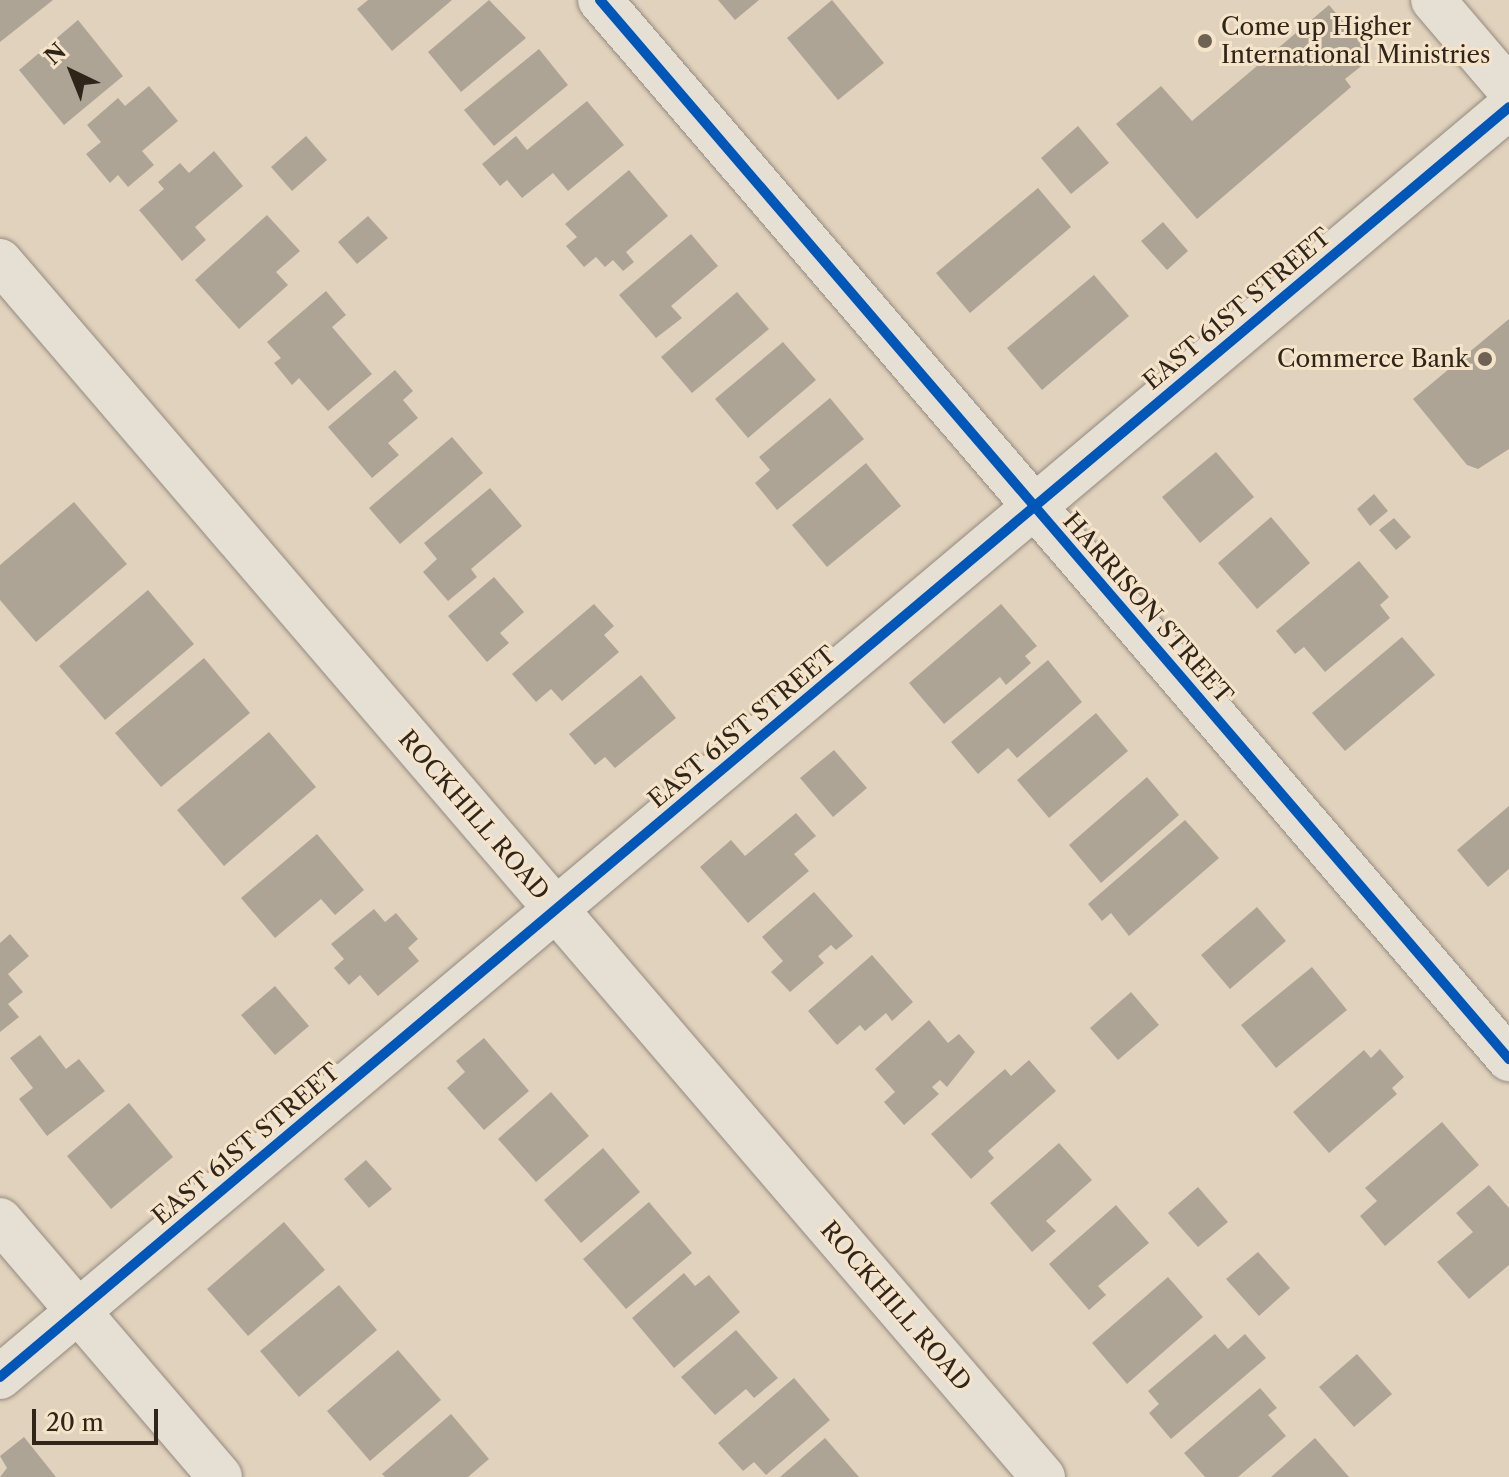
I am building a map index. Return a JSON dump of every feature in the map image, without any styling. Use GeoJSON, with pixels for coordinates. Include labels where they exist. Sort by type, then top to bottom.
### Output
{"type":"FeatureCollection","features":[{"type":"Feature","properties":{"kind":"street","name":"HARRISON STREET"},"geometry":{"type":"LineString","coordinates":[[600,0],[1509,1059]]}},
{"type":"Feature","properties":{"kind":"street"},"geometry":{"type":"LineString","coordinates":[[1433,0],[1509,89]]}},
{"type":"Feature","properties":{"kind":"street","name":"EAST 61ST STREET"},"geometry":{"type":"LineString","coordinates":[[0,1377],[1509,107]]}},
{"type":"Feature","properties":{"kind":"street","name":"ROCKHILL ROAD"},"geometry":{"type":"LineString","coordinates":[[0,261],[1043,1477]]}},
{"type":"Feature","properties":{"kind":"street"},"geometry":{"type":"LineString","coordinates":[[0,1220],[220,1477]]}},
{"type":"Feature","properties":{"kind":"building"},"geometry":{"type":"Polygon","coordinates":[[[0,0],[53,0],[0,42],[0,0]]]}},
{"type":"Feature","properties":{"kind":"building"},"geometry":{"type":"Polygon","coordinates":[[[368,0],[452,0],[392,51],[357,9],[368,0]]]}},
{"type":"Feature","properties":{"kind":"building"},"geometry":{"type":"Polygon","coordinates":[[[489,0],[526,38],[461,92],[428,52],[489,0]]]}},
{"type":"Feature","properties":{"kind":"building"},"geometry":{"type":"Polygon","coordinates":[[[718,0],[759,0],[735,20],[718,0]]]}},
{"type":"Feature","properties":{"kind":"building"},"geometry":{"type":"Polygon","coordinates":[[[832,0],[884,63],[838,100],[787,38],[832,0]]]}},
{"type":"Feature","properties":{"kind":"building"},"geometry":{"type":"Polygon","coordinates":[[[1329,5],[1363,45],[1364,64],[1345,79],[1351,87],[1197,219],[1116,124],[1161,86],[1192,121],[1329,5]]]}},
{"type":"Feature","properties":{"kind":"building"},"geometry":{"type":"Polygon","coordinates":[[[78,20],[123,76],[64,125],[19,70],[78,20]]]}},
{"type":"Feature","properties":{"kind":"building"},"geometry":{"type":"Polygon","coordinates":[[[539,49],[568,85],[494,146],[464,110],[539,49]]]}},
{"type":"Feature","properties":{"kind":"building"},"geometry":{"type":"Polygon","coordinates":[[[149,86],[178,121],[142,151],[154,165],[128,187],[118,175],[110,183],[86,154],[101,142],[87,125],[118,98],[125,106],[149,86]]]}},
{"type":"Feature","properties":{"kind":"building"},"geometry":{"type":"Polygon","coordinates":[[[587,101],[624,145],[568,191],[553,173],[522,198],[507,180],[500,186],[482,164],[516,136],[527,150],[587,101]]]}},
{"type":"Feature","properties":{"kind":"building"},"geometry":{"type":"Polygon","coordinates":[[[1078,126],[1109,163],[1071,194],[1041,158],[1078,126]]]}},
{"type":"Feature","properties":{"kind":"building"},"geometry":{"type":"Polygon","coordinates":[[[306,136],[327,160],[292,191],[271,167],[306,136]]]}},
{"type":"Feature","properties":{"kind":"building"},"geometry":{"type":"Polygon","coordinates":[[[214,151],[243,186],[195,227],[206,240],[182,261],[139,210],[164,189],[158,182],[180,163],[189,173],[214,151]]]}},
{"type":"Feature","properties":{"kind":"building"},"geometry":{"type":"Polygon","coordinates":[[[629,170],[668,216],[626,252],[634,262],[623,271],[613,260],[605,267],[596,257],[584,267],[566,246],[577,237],[565,224],[629,170]]]}},
{"type":"Feature","properties":{"kind":"building"},"geometry":{"type":"Polygon","coordinates":[[[1038,188],[1071,227],[970,313],[936,273],[1038,188]]]}},
{"type":"Feature","properties":{"kind":"building"},"geometry":{"type":"Polygon","coordinates":[[[267,215],[300,251],[276,272],[288,285],[239,329],[195,280],[267,215]]]}},
{"type":"Feature","properties":{"kind":"building"},"geometry":{"type":"Polygon","coordinates":[[[368,216],[388,238],[357,264],[338,242],[368,216]]]}},
{"type":"Feature","properties":{"kind":"building"},"geometry":{"type":"Polygon","coordinates":[[[1163,222],[1188,251],[1167,270],[1141,241],[1163,222]]]}},
{"type":"Feature","properties":{"kind":"building"},"geometry":{"type":"Polygon","coordinates":[[[691,234],[718,266],[671,306],[682,318],[656,338],[619,295],[691,234]]]}},
{"type":"Feature","properties":{"kind":"building"},"geometry":{"type":"Polygon","coordinates":[[[1094,275],[1129,316],[1042,390],[1007,348],[1094,275]]]}},
{"type":"Feature","properties":{"kind":"building"},"geometry":{"type":"Polygon","coordinates":[[[326,291],[346,315],[332,327],[372,374],[328,411],[299,378],[292,385],[274,363],[281,358],[267,342],[326,291]]]}},
{"type":"Feature","properties":{"kind":"building"},"geometry":{"type":"Polygon","coordinates":[[[737,292],[769,329],[692,393],[661,357],[737,292]]]}},
{"type":"Feature","properties":{"kind":"building","name":"Commerce Bank"},"geometry":{"type":"Polygon","coordinates":[[[1509,319],[1509,449],[1478,469],[1467,465],[1413,399],[1509,319]]]}},
{"type":"Feature","properties":{"kind":"building"},"geometry":{"type":"Polygon","coordinates":[[[783,342],[816,380],[748,438],[715,399],[783,342]]]}},
{"type":"Feature","properties":{"kind":"building"},"geometry":{"type":"Polygon","coordinates":[[[395,370],[413,391],[403,400],[418,418],[388,443],[399,455],[372,478],[328,427],[395,370]]]}},
{"type":"Feature","properties":{"kind":"building"},"geometry":{"type":"Polygon","coordinates":[[[830,398],[864,439],[777,510],[755,483],[770,470],[759,457],[830,398]]]}},
{"type":"Feature","properties":{"kind":"building"},"geometry":{"type":"Polygon","coordinates":[[[452,437],[483,473],[400,544],[369,508],[452,437]]]}},
{"type":"Feature","properties":{"kind":"building"},"geometry":{"type":"Polygon","coordinates":[[[1216,452],[1254,497],[1200,543],[1162,497],[1216,452]]]}},
{"type":"Feature","properties":{"kind":"building"},"geometry":{"type":"Polygon","coordinates":[[[866,463],[901,506],[827,567],[792,525],[866,463]]]}},
{"type":"Feature","properties":{"kind":"building"},"geometry":{"type":"Polygon","coordinates":[[[490,488],[522,526],[471,569],[477,577],[448,601],[423,572],[437,559],[424,543],[490,488]]]}},
{"type":"Feature","properties":{"kind":"building"},"geometry":{"type":"Polygon","coordinates":[[[1374,494],[1388,511],[1370,526],[1357,509],[1374,494]]]}},
{"type":"Feature","properties":{"kind":"building"},"geometry":{"type":"Polygon","coordinates":[[[74,502],[127,564],[36,642],[0,600],[0,565],[74,502]]]}},
{"type":"Feature","properties":{"kind":"building"},"geometry":{"type":"Polygon","coordinates":[[[1271,517],[1310,563],[1257,609],[1218,563],[1271,517]]]}},
{"type":"Feature","properties":{"kind":"building"},"geometry":{"type":"Polygon","coordinates":[[[1394,518],[1411,537],[1396,550],[1379,530],[1394,518]]]}},
{"type":"Feature","properties":{"kind":"building"},"geometry":{"type":"Polygon","coordinates":[[[1359,561],[1389,597],[1380,605],[1390,618],[1325,672],[1304,647],[1295,654],[1276,631],[1359,561]]]}},
{"type":"Feature","properties":{"kind":"building"},"geometry":{"type":"Polygon","coordinates":[[[494,577],[524,612],[500,633],[509,643],[487,662],[448,616],[494,577]]]}},
{"type":"Feature","properties":{"kind":"building"},"geometry":{"type":"Polygon","coordinates":[[[148,590],[194,644],[105,720],[59,666],[148,590]]]}},
{"type":"Feature","properties":{"kind":"building"},"geometry":{"type":"Polygon","coordinates":[[[594,604],[614,626],[604,635],[619,652],[562,701],[551,689],[536,702],[512,674],[594,604]]]}},
{"type":"Feature","properties":{"kind":"building"},"geometry":{"type":"Polygon","coordinates":[[[1001,604],[1037,646],[1025,656],[1031,663],[1006,685],[1000,677],[944,724],[909,683],[1001,604]]]}},
{"type":"Feature","properties":{"kind":"building"},"geometry":{"type":"Polygon","coordinates":[[[1402,637],[1435,675],[1345,751],[1312,713],[1402,637]]]}},
{"type":"Feature","properties":{"kind":"building"},"geometry":{"type":"Polygon","coordinates":[[[204,658],[250,713],[161,787],[115,733],[204,658]]]}},
{"type":"Feature","properties":{"kind":"building"},"geometry":{"type":"Polygon","coordinates":[[[1048,660],[1082,702],[1017,758],[1008,748],[978,774],[951,742],[1048,660]]]}},
{"type":"Feature","properties":{"kind":"building"},"geometry":{"type":"Polygon","coordinates":[[[641,675],[676,718],[615,768],[605,757],[595,765],[569,734],[641,675]]]}},
{"type":"Feature","properties":{"kind":"building"},"geometry":{"type":"Polygon","coordinates":[[[1096,713],[1128,751],[1049,818],[1017,780],[1096,713]]]}},
{"type":"Feature","properties":{"kind":"building"},"geometry":{"type":"Polygon","coordinates":[[[269,732],[316,787],[224,866],[177,810],[269,732]]]}},
{"type":"Feature","properties":{"kind":"building"},"geometry":{"type":"Polygon","coordinates":[[[834,750],[867,788],[833,817],[800,778],[834,750]]]}},
{"type":"Feature","properties":{"kind":"building"},"geometry":{"type":"Polygon","coordinates":[[[1147,777],[1179,815],[1101,883],[1069,845],[1147,777]]]}},
{"type":"Feature","properties":{"kind":"building"},"geometry":{"type":"Polygon","coordinates":[[[1509,806],[1509,869],[1488,887],[1457,850],[1509,806]]]}},
{"type":"Feature","properties":{"kind":"building"},"geometry":{"type":"Polygon","coordinates":[[[796,813],[816,836],[794,854],[809,871],[748,923],[700,867],[731,840],[745,856],[796,813]]]}},
{"type":"Feature","properties":{"kind":"building"},"geometry":{"type":"Polygon","coordinates":[[[1185,820],[1219,858],[1129,936],[1111,913],[1102,921],[1088,904],[1185,820]]]}},
{"type":"Feature","properties":{"kind":"building"},"geometry":{"type":"Polygon","coordinates":[[[317,834],[364,890],[335,915],[321,899],[275,938],[241,898],[317,834]]]}},
{"type":"Feature","properties":{"kind":"building"},"geometry":{"type":"Polygon","coordinates":[[[814,892],[853,936],[836,950],[831,945],[818,956],[824,963],[790,992],[771,972],[783,961],[762,937],[814,892]]]}},
{"type":"Feature","properties":{"kind":"building"},"geometry":{"type":"Polygon","coordinates":[[[1257,907],[1286,941],[1230,989],[1201,955],[1257,907]]]}},
{"type":"Feature","properties":{"kind":"building"},"geometry":{"type":"Polygon","coordinates":[[[374,909],[385,922],[396,913],[418,939],[408,948],[419,961],[378,996],[360,975],[349,985],[334,968],[344,959],[331,944],[374,909]]]}},
{"type":"Feature","properties":{"kind":"building"},"geometry":{"type":"Polygon","coordinates":[[[10,934],[29,956],[8,974],[23,992],[8,1004],[19,1017],[0,1032],[0,943],[10,934]]]}},
{"type":"Feature","properties":{"kind":"building"},"geometry":{"type":"Polygon","coordinates":[[[872,955],[913,1002],[892,1021],[886,1013],[865,1031],[860,1025],[837,1045],[808,1011],[872,955]]]}},
{"type":"Feature","properties":{"kind":"building"},"geometry":{"type":"Polygon","coordinates":[[[1312,967],[1347,1010],[1276,1068],[1241,1025],[1312,967]]]}},
{"type":"Feature","properties":{"kind":"building"},"geometry":{"type":"Polygon","coordinates":[[[275,986],[309,1026],[275,1055],[241,1015],[275,986]]]}},
{"type":"Feature","properties":{"kind":"building"},"geometry":{"type":"Polygon","coordinates":[[[1131,992],[1159,1025],[1118,1060],[1090,1028],[1131,992]]]}},
{"type":"Feature","properties":{"kind":"building"},"geometry":{"type":"Polygon","coordinates":[[[929,1020],[948,1043],[959,1034],[975,1052],[947,1087],[940,1080],[932,1087],[939,1094],[904,1125],[884,1102],[895,1092],[875,1069],[929,1020]]]}},
{"type":"Feature","properties":{"kind":"building"},"geometry":{"type":"Polygon","coordinates":[[[40,1035],[66,1069],[79,1059],[105,1091],[47,1136],[19,1099],[33,1088],[10,1058],[40,1035]]]}},
{"type":"Feature","properties":{"kind":"building"},"geometry":{"type":"Polygon","coordinates":[[[484,1038],[529,1091],[484,1130],[447,1088],[465,1072],[456,1061],[484,1038]]]}},
{"type":"Feature","properties":{"kind":"building"},"geometry":{"type":"Polygon","coordinates":[[[1380,1049],[1404,1077],[1392,1088],[1397,1094],[1329,1153],[1293,1112],[1364,1050],[1371,1058],[1380,1049]]]}},
{"type":"Feature","properties":{"kind":"building"},"geometry":{"type":"Polygon","coordinates":[[[1029,1060],[1056,1091],[988,1151],[994,1158],[971,1179],[931,1134],[1005,1069],[1011,1076],[1029,1060]]]}},
{"type":"Feature","properties":{"kind":"building"},"geometry":{"type":"Polygon","coordinates":[[[551,1092],[589,1136],[536,1182],[498,1139],[551,1092]]]}},
{"type":"Feature","properties":{"kind":"building"},"geometry":{"type":"Polygon","coordinates":[[[129,1103],[173,1157],[111,1209],[67,1156],[129,1103]]]}},
{"type":"Feature","properties":{"kind":"building"},"geometry":{"type":"Polygon","coordinates":[[[1442,1122],[1479,1165],[1385,1246],[1360,1216],[1377,1201],[1365,1188],[1442,1122]]]}},
{"type":"Feature","properties":{"kind":"building"},"geometry":{"type":"Polygon","coordinates":[[[1059,1143],[1092,1180],[1046,1221],[1056,1231],[1032,1252],[990,1203],[1059,1143]]]}},
{"type":"Feature","properties":{"kind":"building"},"geometry":{"type":"Polygon","coordinates":[[[603,1148],[640,1192],[581,1243],[544,1200],[603,1148]]]}},
{"type":"Feature","properties":{"kind":"building"},"geometry":{"type":"Polygon","coordinates":[[[366,1160],[392,1189],[369,1208],[344,1179],[366,1160]]]}},
{"type":"Feature","properties":{"kind":"building"},"geometry":{"type":"Polygon","coordinates":[[[1489,1185],[1509,1208],[1509,1265],[1469,1299],[1437,1262],[1473,1232],[1456,1213],[1489,1185]]]}},
{"type":"Feature","properties":{"kind":"building"},"geometry":{"type":"Polygon","coordinates":[[[1198,1187],[1228,1222],[1198,1247],[1168,1213],[1198,1187]]]}},
{"type":"Feature","properties":{"kind":"building"},"geometry":{"type":"Polygon","coordinates":[[[649,1202],[692,1253],[626,1309],[583,1259],[649,1202]]]}},
{"type":"Feature","properties":{"kind":"building"},"geometry":{"type":"Polygon","coordinates":[[[1116,1205],[1149,1243],[1098,1286],[1106,1295],[1089,1310],[1049,1264],[1116,1205]]]}},
{"type":"Feature","properties":{"kind":"building"},"geometry":{"type":"Polygon","coordinates":[[[284,1222],[325,1270],[248,1336],[207,1289],[284,1222]]]}},
{"type":"Feature","properties":{"kind":"building"},"geometry":{"type":"Polygon","coordinates":[[[1258,1252],[1290,1288],[1259,1316],[1226,1279],[1258,1252]]]}},
{"type":"Feature","properties":{"kind":"building"},"geometry":{"type":"Polygon","coordinates":[[[684,1273],[695,1286],[709,1275],[740,1312],[674,1368],[632,1318],[684,1273]]]}},
{"type":"Feature","properties":{"kind":"building"},"geometry":{"type":"Polygon","coordinates":[[[1168,1277],[1203,1317],[1127,1384],[1092,1343],[1168,1277]]]}},
{"type":"Feature","properties":{"kind":"building"},"geometry":{"type":"Polygon","coordinates":[[[339,1285],[377,1330],[299,1397],[260,1351],[339,1285]]]}},
{"type":"Feature","properties":{"kind":"building"},"geometry":{"type":"Polygon","coordinates":[[[736,1330],[778,1378],[754,1398],[746,1389],[715,1415],[681,1377],[736,1330]]]}},
{"type":"Feature","properties":{"kind":"building"},"geometry":{"type":"Polygon","coordinates":[[[1215,1334],[1228,1349],[1245,1334],[1266,1358],[1171,1439],[1149,1413],[1159,1404],[1148,1391],[1215,1334]]]}},
{"type":"Feature","properties":{"kind":"building"},"geometry":{"type":"Polygon","coordinates":[[[398,1350],[441,1400],[370,1461],[327,1411],[398,1350]]]}},
{"type":"Feature","properties":{"kind":"building"},"geometry":{"type":"Polygon","coordinates":[[[1357,1354],[1392,1394],[1354,1427],[1319,1387],[1357,1354]]]}},
{"type":"Feature","properties":{"kind":"building"},"geometry":{"type":"Polygon","coordinates":[[[794,1378],[830,1420],[766,1475],[754,1462],[743,1471],[718,1443],[794,1378]]]}},
{"type":"Feature","properties":{"kind":"building"},"geometry":{"type":"Polygon","coordinates":[[[1260,1388],[1277,1408],[1268,1415],[1286,1436],[1238,1477],[1205,1477],[1184,1453],[1260,1388]]]}},
{"type":"Feature","properties":{"kind":"building"},"geometry":{"type":"Polygon","coordinates":[[[451,1414],[489,1459],[468,1477],[385,1477],[382,1474],[451,1414]]]}},
{"type":"Feature","properties":{"kind":"building"},"geometry":{"type":"Polygon","coordinates":[[[24,1437],[56,1477],[0,1477],[7,1468],[0,1456],[24,1437]]]}},
{"type":"Feature","properties":{"kind":"building"},"geometry":{"type":"Polygon","coordinates":[[[825,1438],[859,1477],[780,1477],[825,1438]]]}},
{"type":"Feature","properties":{"kind":"building"},"geometry":{"type":"Polygon","coordinates":[[[1315,1438],[1349,1477],[1271,1477],[1315,1438]]]}},
{"type":"Feature","properties":{"kind":"cycle path"},"geometry":{"type":"LineString","coordinates":[[600,0],[1509,1059]]}},
{"type":"Feature","properties":{"kind":"cycle path"},"geometry":{"type":"LineString","coordinates":[[0,1377],[1509,107]]}},
{"type":"Feature","properties":{"kind":"place","name":"Come up Higher International Ministries"},"geometry":{"type":"Point","coordinates":[1205,41]}},
{"type":"Feature","properties":{"kind":"place","name":"Commerce Bank"},"geometry":{"type":"Point","coordinates":[1485,359]}}]}
